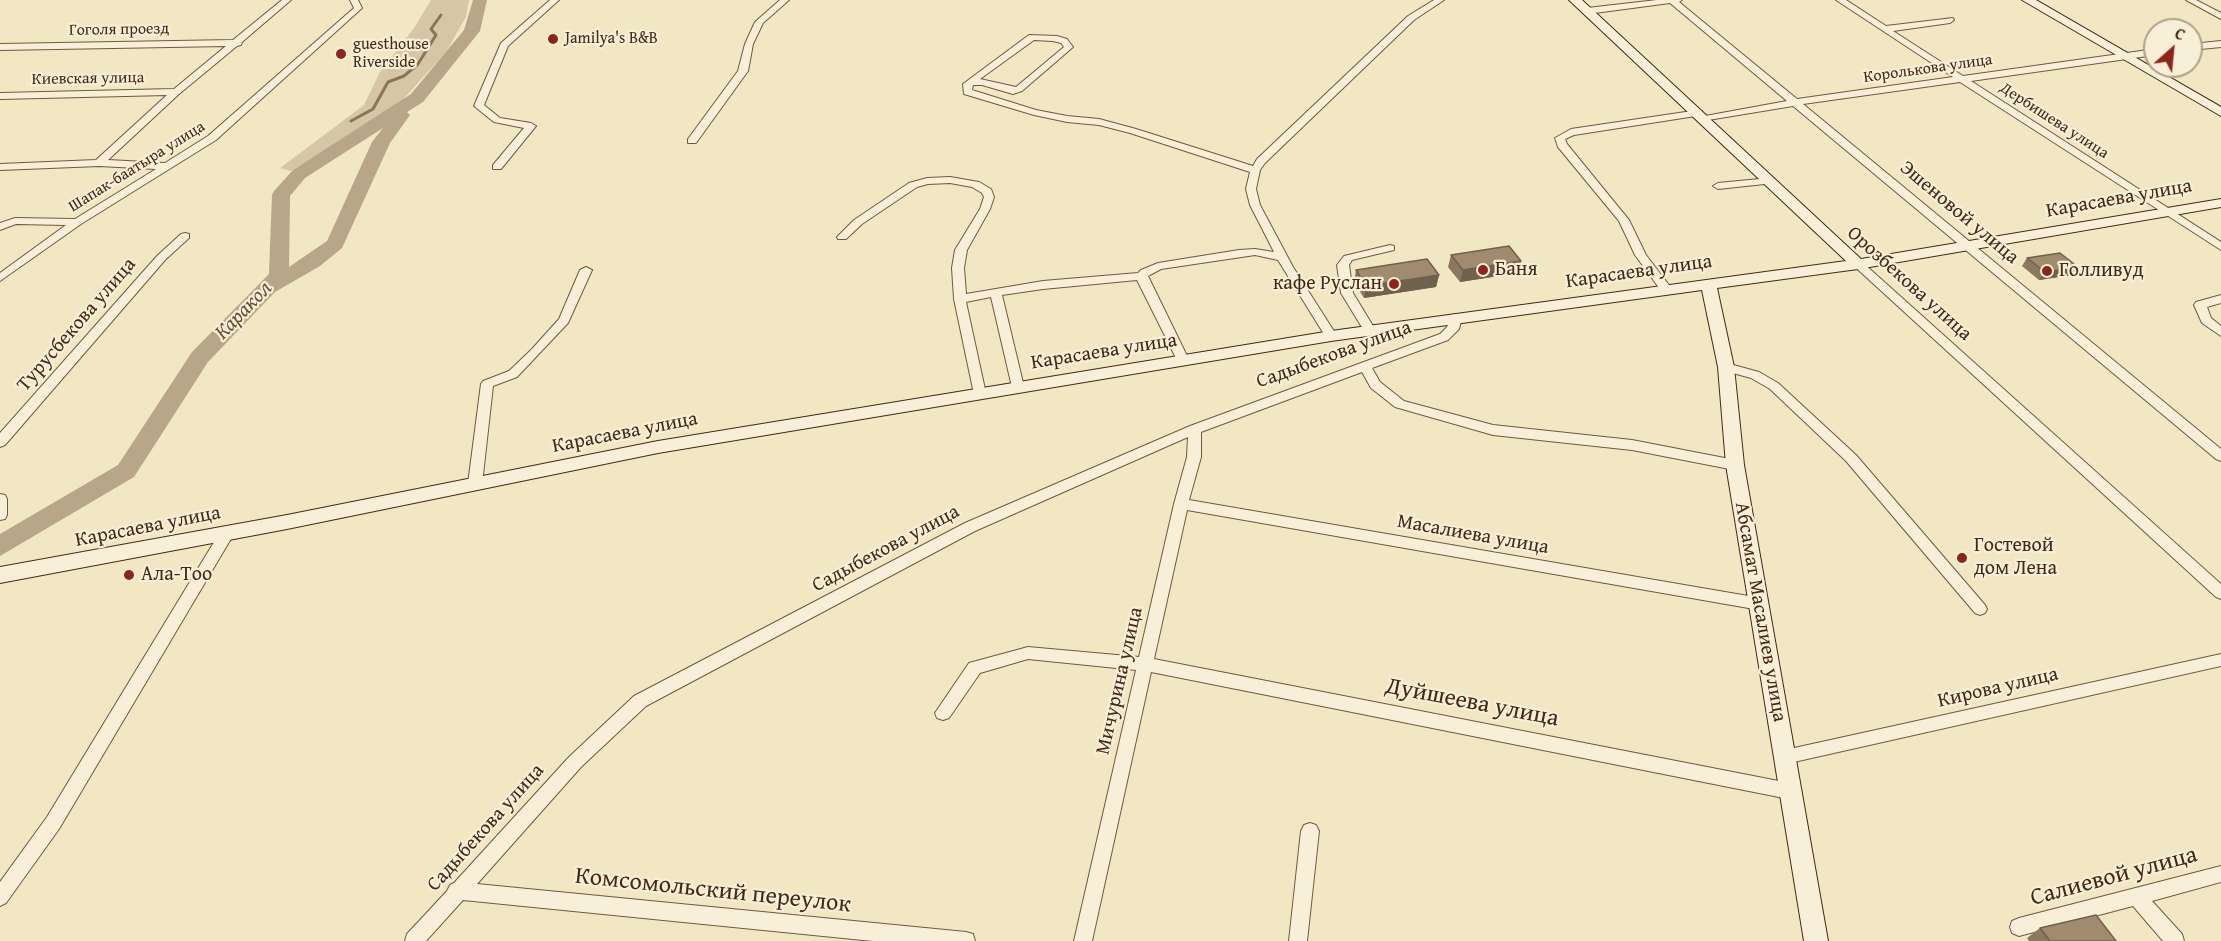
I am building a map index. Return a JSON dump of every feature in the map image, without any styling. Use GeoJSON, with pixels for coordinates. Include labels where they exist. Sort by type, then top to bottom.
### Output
{"type":"FeatureCollection","features":[{"type":"Feature","properties":{"kind":"street","name":"Шапак-баатыра улица"},"geometry":{"type":"LineString","coordinates":[[99,163],[176,92],[238,43],[287,0]]}},
{"type":"Feature","properties":{"kind":"street","name":"Шапак-баатыра улица"},"geometry":{"type":"LineString","coordinates":[[0,278],[77,222],[212,138],[358,8],[354,0]]}},
{"type":"Feature","properties":{"kind":"street"},"geometry":{"type":"LineString","coordinates":[[497,167],[531,126],[497,120],[479,106],[504,45],[555,0]]}},
{"type":"Feature","properties":{"kind":"street"},"geometry":{"type":"LineString","coordinates":[[692,141],[743,71],[748,44],[759,22],[785,0]]}},
{"type":"Feature","properties":{"kind":"street"},"geometry":{"type":"LineString","coordinates":[[1331,336],[1281,256],[1256,205],[1251,189],[1255,170],[1261,161],[1411,18],[1440,0]]}},
{"type":"Feature","properties":{"kind":"street","name":"Орозбекова улица"},"geometry":{"type":"LineString","coordinates":[[1575,0],[1702,116],[1858,264],[2221,592]]}},
{"type":"Feature","properties":{"kind":"street","name":"Эшеновой улица"},"geometry":{"type":"LineString","coordinates":[[1672,0],[1971,246],[2221,456]]}},
{"type":"Feature","properties":{"kind":"street"},"geometry":{"type":"LineString","coordinates":[[1587,11],[1678,0]]}},
{"type":"Feature","properties":{"kind":"street","name":"Дербишева улица"},"geometry":{"type":"LineString","coordinates":[[1840,0],[2221,247]]}},
{"type":"Feature","properties":{"kind":"street"},"geometry":{"type":"LineString","coordinates":[[2028,0],[2221,112]]}},
{"type":"Feature","properties":{"kind":"street"},"geometry":{"type":"LineString","coordinates":[[2190,0],[2221,16]]}},
{"type":"Feature","properties":{"kind":"street"},"geometry":{"type":"LineString","coordinates":[[1885,29],[1950,20]]}},
{"type":"Feature","properties":{"kind":"street"},"geometry":{"type":"LineString","coordinates":[[972,82],[983,82],[1016,90],[1069,47],[1064,41],[1032,37],[972,82],[966,88],[971,95],[1067,119],[1111,125],[1255,170]]}},
{"type":"Feature","properties":{"kind":"street","name":"Гоголя проезд"},"geometry":{"type":"LineString","coordinates":[[0,47],[238,43]]}},
{"type":"Feature","properties":{"kind":"street"},"geometry":{"type":"LineString","coordinates":[[2203,46],[2221,44]]}},
{"type":"Feature","properties":{"kind":"street","name":"Королькова улица"},"geometry":{"type":"LineString","coordinates":[[1702,116],[2143,54]]}},
{"type":"Feature","properties":{"kind":"street","name":"Киевская улица"},"geometry":{"type":"LineString","coordinates":[[0,96],[176,92]]}},
{"type":"Feature","properties":{"kind":"street"},"geometry":{"type":"LineString","coordinates":[[1666,289],[1641,255],[1624,220],[1562,145],[1560,138],[1571,132],[1702,116]]}},
{"type":"Feature","properties":{"kind":"street"},"geometry":{"type":"LineString","coordinates":[[0,167],[99,163],[167,166]]}},
{"type":"Feature","properties":{"kind":"street"},"geometry":{"type":"LineString","coordinates":[[842,237],[858,222],[913,185],[927,181],[950,180],[987,191],[989,197],[986,209],[961,250],[958,268],[960,299],[980,394]]}},
{"type":"Feature","properties":{"kind":"street"},"geometry":{"type":"LineString","coordinates":[[1718,186],[1770,181]]}},
{"type":"Feature","properties":{"kind":"street","name":"Карасаева улица"},"geometry":{"type":"LineString","coordinates":[[0,575],[227,533],[658,447],[1331,336],[1858,264],[2221,203]]}},
{"type":"Feature","properties":{"kind":"street"},"geometry":{"type":"LineString","coordinates":[[0,227],[15,220],[77,222]]}},
{"type":"Feature","properties":{"kind":"street","name":"Турусбекова улица"},"geometry":{"type":"LineString","coordinates":[[0,442],[161,258],[185,236]]}},
{"type":"Feature","properties":{"kind":"street"},"geometry":{"type":"LineString","coordinates":[[1370,331],[1347,293],[1343,265],[1348,258],[1390,248]]}},
{"type":"Feature","properties":{"kind":"street"},"geometry":{"type":"LineString","coordinates":[[960,299],[1043,285],[1142,276],[1158,266],[1239,253],[1255,252],[1281,256]]}},
{"type":"Feature","properties":{"kind":"street"},"geometry":{"type":"LineString","coordinates":[[475,484],[487,384],[513,374],[564,320],[586,270]]}},
{"type":"Feature","properties":{"kind":"street"},"geometry":{"type":"LineString","coordinates":[[1142,276],[1183,360]]}},
{"type":"Feature","properties":{"kind":"street","name":"Абсамат Масалиев улица"},"geometry":{"type":"LineString","coordinates":[[1708,283],[1725,367],[1735,465],[1816,941]]}},
{"type":"Feature","properties":{"kind":"street"},"geometry":{"type":"LineString","coordinates":[[996,294],[1018,387]]}},
{"type":"Feature","properties":{"kind":"street"},"geometry":{"type":"LineString","coordinates":[[2221,299],[2200,305],[2206,320],[2221,332]]}},
{"type":"Feature","properties":{"kind":"street","name":"Садыбекова улица"},"geometry":{"type":"LineString","coordinates":[[414,941],[456,891],[575,762],[640,701],[970,527],[1195,429],[1444,337],[1453,329],[1456,318]]}},
{"type":"Feature","properties":{"kind":"street"},"geometry":{"type":"LineString","coordinates":[[1365,366],[1375,385],[1400,404],[1493,430],[1632,445],[1735,465]]}},
{"type":"Feature","properties":{"kind":"street"},"geometry":{"type":"LineString","coordinates":[[1725,367],[1755,375],[1774,386],[1851,458],[1980,609]]}},
{"type":"Feature","properties":{"kind":"street","name":"Мичурина улица"},"geometry":{"type":"LineString","coordinates":[[1083,941],[1180,504],[1194,457],[1195,429]]}},
{"type":"Feature","properties":{"kind":"street"},"geometry":{"type":"LineString","coordinates":[[0,499],[0,514]]}},
{"type":"Feature","properties":{"kind":"street","name":"Масалиева улица"},"geometry":{"type":"LineString","coordinates":[[1180,504],[1760,604]]}},
{"type":"Feature","properties":{"kind":"street"},"geometry":{"type":"LineString","coordinates":[[0,897],[53,823],[227,533]]}},
{"type":"Feature","properties":{"kind":"street","name":"Дуйшеева улица"},"geometry":{"type":"LineString","coordinates":[[943,713],[975,668],[1028,653],[1146,664],[1789,791]]}},
{"type":"Feature","properties":{"kind":"street","name":"Кирова улица"},"geometry":{"type":"LineString","coordinates":[[1785,757],[2221,660]]}},
{"type":"Feature","properties":{"kind":"street"},"geometry":{"type":"LineString","coordinates":[[1298,941],[1310,831]]}},
{"type":"Feature","properties":{"kind":"street","name":"Салиевой улица"},"geometry":{"type":"LineString","coordinates":[[2019,927],[2221,874]]}},
{"type":"Feature","properties":{"kind":"street","name":"Комсомольский переулок"},"geometry":{"type":"LineString","coordinates":[[456,891],[966,941]]}},
{"type":"Feature","properties":{"kind":"street"},"geometry":{"type":"LineString","coordinates":[[2136,896],[2175,941]]}},
{"type":"Feature","properties":{"kind":"shaded area"},"geometry":{"type":"Polygon","coordinates":[[[431,0],[469,0],[466,17],[446,52],[398,105],[291,171],[280,168],[364,105],[380,72],[414,28],[431,0]]]}},
{"type":"Feature","properties":{"kind":"building"},"geometry":{"type":"Polygon","coordinates":[[[1509,246],[1521,261],[1463,270],[1451,255],[1509,246]]]}},
{"type":"Feature","properties":{"kind":"building"},"geometry":{"type":"Polygon","coordinates":[[[2060,253],[2078,267],[2045,272],[2027,258],[2060,253]]]}},
{"type":"Feature","properties":{"kind":"building"},"geometry":{"type":"Polygon","coordinates":[[[1427,259],[1439,275],[1366,286],[1356,270],[1427,259]]]}},
{"type":"Feature","properties":{"kind":"building"},"geometry":{"type":"Polygon","coordinates":[[[2096,915],[2116,941],[2050,941],[2040,928],[2096,915]]]}},
{"type":"Feature","properties":{"kind":"waterway","name":"Каракол"},"geometry":{"type":"LineString","coordinates":[[0,546],[126,471],[200,357],[279,275],[281,195],[299,174],[417,98],[472,31],[480,0]]}},
{"type":"Feature","properties":{"kind":"waterway"},"geometry":{"type":"LineString","coordinates":[[351,121],[373,109],[388,82],[404,76],[418,64],[436,35],[431,29],[441,15]]}},
{"type":"Feature","properties":{"kind":"waterway"},"geometry":{"type":"LineString","coordinates":[[268,288],[313,262],[335,244],[381,142],[401,115]]}},
{"type":"Feature","properties":{"kind":"place","name":"Jamilya's B&B"},"geometry":{"type":"Point","coordinates":[553,39]}},
{"type":"Feature","properties":{"kind":"place","name":"guesthouse Riverside"},"geometry":{"type":"Point","coordinates":[341,54]}},
{"type":"Feature","properties":{"kind":"place","name":"Баня"},"geometry":{"type":"Point","coordinates":[1483,270]}},
{"type":"Feature","properties":{"kind":"place","name":"Голливуд"},"geometry":{"type":"Point","coordinates":[2047,271]}},
{"type":"Feature","properties":{"kind":"place","name":"кафе Руслан"},"geometry":{"type":"Point","coordinates":[1394,284]}},
{"type":"Feature","properties":{"kind":"place","name":"Гостевой дом Лена"},"geometry":{"type":"Point","coordinates":[1962,558]}},
{"type":"Feature","properties":{"kind":"place","name":"Ала-Тоо"},"geometry":{"type":"Point","coordinates":[129,575]}}]}
